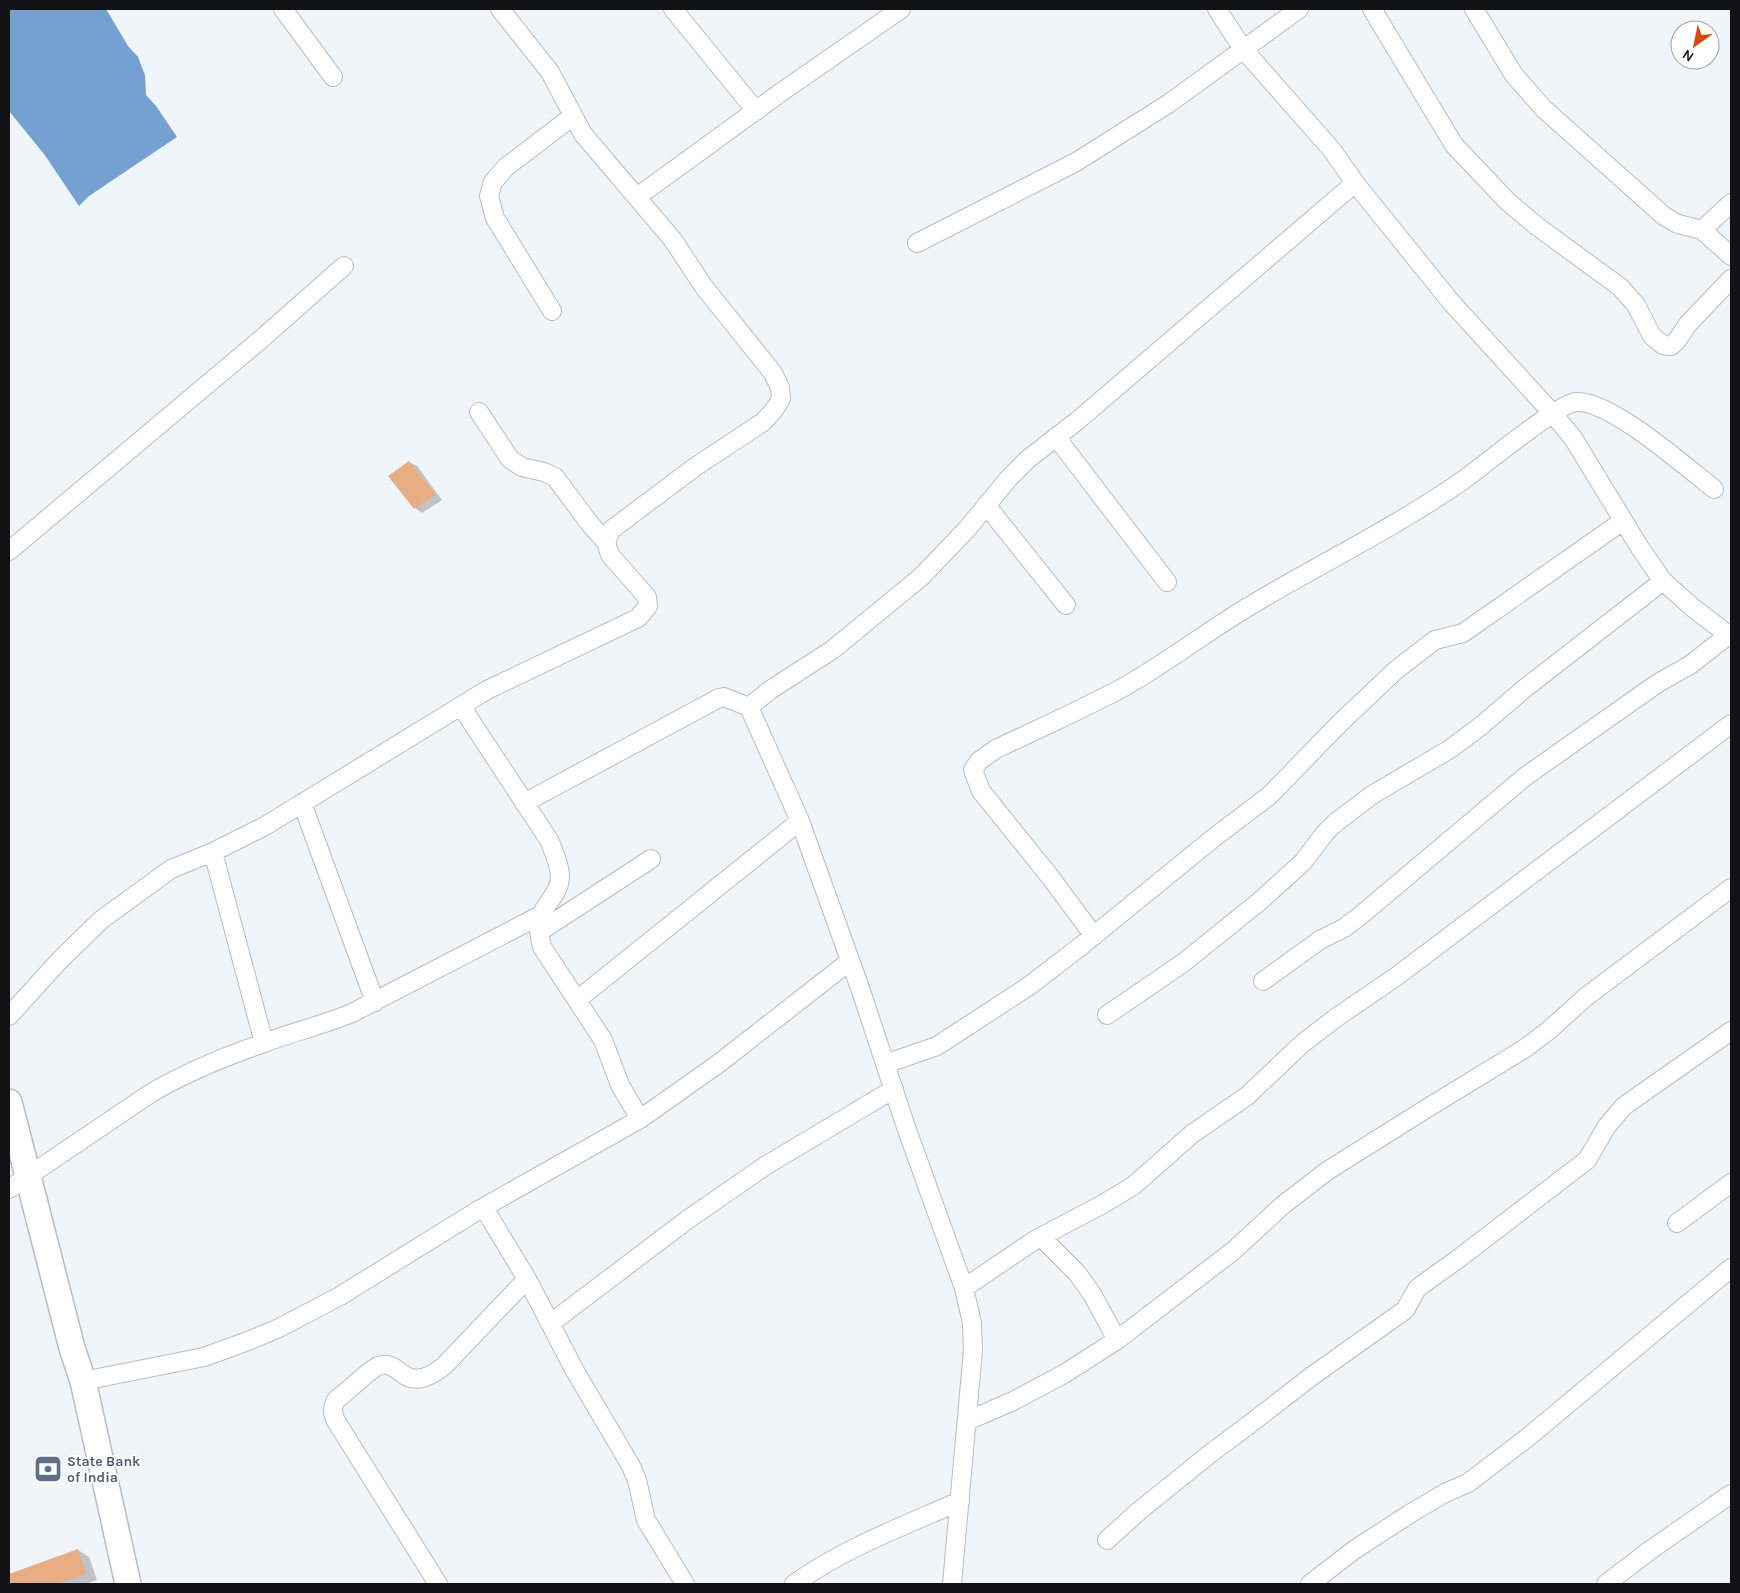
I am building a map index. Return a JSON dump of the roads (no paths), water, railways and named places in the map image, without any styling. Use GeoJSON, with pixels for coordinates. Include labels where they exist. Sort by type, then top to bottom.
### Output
{"type":"FeatureCollection","features":[{"type":"Feature","properties":{"kind":"main road"},"geometry":{"type":"LineString","coordinates":[[9,1102],[19,1182],[83,1381],[128,1584]]}},
{"type":"Feature","properties":{"kind":"street"},"geometry":{"type":"LineString","coordinates":[[283,9],[333,78]]}},
{"type":"Feature","properties":{"kind":"street"},"geometry":{"type":"LineString","coordinates":[[672,9],[756,111]]}},
{"type":"Feature","properties":{"kind":"street"},"geometry":{"type":"LineString","coordinates":[[637,197],[901,9]]}},
{"type":"Feature","properties":{"kind":"street"},"geometry":{"type":"LineString","coordinates":[[1217,9],[1243,49],[1332,150],[1355,182],[1451,302],[1573,438],[1640,548],[1663,580],[1692,607],[1730,635],[1690,665],[1620,709],[1526,776],[1360,916],[1344,928],[1320,940],[1263,981]]}},
{"type":"Feature","properties":{"kind":"street"},"geometry":{"type":"LineString","coordinates":[[917,243],[1076,162],[1168,104],[1299,9]]}},
{"type":"Feature","properties":{"kind":"street"},"geometry":{"type":"LineString","coordinates":[[1372,9],[1454,145],[1508,202],[1538,227],[1620,287],[1636,305],[1652,336],[1664,345],[1672,346],[1680,339],[1683,330],[1688,324],[1731,279]]}},
{"type":"Feature","properties":{"kind":"street"},"geometry":{"type":"LineString","coordinates":[[1474,9],[1514,75],[1544,109],[1664,216],[1678,224],[1702,230],[1731,256]]}},
{"type":"Feature","properties":{"kind":"street"},"geometry":{"type":"LineString","coordinates":[[508,12],[550,72],[583,134],[673,240],[704,287],[773,373],[780,388],[781,399],[763,422],[695,467],[611,530],[606,542]]}},
{"type":"Feature","properties":{"kind":"street"},"geometry":{"type":"LineString","coordinates":[[552,311],[496,218],[489,196],[493,182],[506,167],[573,116]]}},
{"type":"Feature","properties":{"kind":"street"},"geometry":{"type":"LineString","coordinates":[[748,707],[770,690],[832,650],[921,577],[944,555],[1009,478],[1028,459],[1355,182]]}},
{"type":"Feature","properties":{"kind":"street"},"geometry":{"type":"LineString","coordinates":[[1702,230],[1731,203]]}},
{"type":"Feature","properties":{"kind":"street"},"geometry":{"type":"LineString","coordinates":[[9,551],[259,341],[344,266]]}},
{"type":"Feature","properties":{"kind":"street"},"geometry":{"type":"LineString","coordinates":[[1094,936],[1051,878],[980,792],[973,770],[979,761],[996,749],[1122,687],[1256,602],[1422,507],[1463,481],[1553,414],[1574,402],[1585,402],[1600,406],[1626,421],[1714,489]]}},
{"type":"Feature","properties":{"kind":"street"},"geometry":{"type":"LineString","coordinates":[[9,1016],[59,961],[101,920],[171,869],[213,852],[264,826],[461,706],[511,678],[638,618],[648,606],[647,597],[610,555],[606,542],[555,477],[544,472],[522,467],[510,459],[479,412]]}},
{"type":"Feature","properties":{"kind":"street"},"geometry":{"type":"LineString","coordinates":[[1056,437],[1167,582]]}},
{"type":"Feature","properties":{"kind":"street"},"geometry":{"type":"LineString","coordinates":[[986,505],[1066,605]]}},
{"type":"Feature","properties":{"kind":"street"},"geometry":{"type":"LineString","coordinates":[[885,1064],[937,1046],[1029,986],[1094,936],[1216,836],[1269,796],[1340,723],[1396,670],[1435,640],[1463,632],[1624,520]]}},
{"type":"Feature","properties":{"kind":"street"},"geometry":{"type":"LineString","coordinates":[[1106,1016],[1183,963],[1260,901],[1303,862],[1335,823],[1372,795],[1450,749],[1663,580]]}},
{"type":"Feature","properties":{"kind":"street"},"geometry":{"type":"LineString","coordinates":[[524,803],[719,698],[724,697],[748,707],[800,821],[964,1288],[972,1323],[974,1350],[952,1584]]}},
{"type":"Feature","properties":{"kind":"street"},"geometry":{"type":"LineString","coordinates":[[461,706],[549,840],[555,854],[560,877],[558,888],[540,924],[542,947],[604,1040],[620,1085],[640,1119]]}},
{"type":"Feature","properties":{"kind":"street"},"geometry":{"type":"LineString","coordinates":[[964,1288],[1041,1237],[1133,1186],[1192,1134],[1247,1096],[1303,1043],[1412,964],[1731,724]]}},
{"type":"Feature","properties":{"kind":"street"},"geometry":{"type":"LineString","coordinates":[[302,803],[375,1002]]}},
{"type":"Feature","properties":{"kind":"street"},"geometry":{"type":"LineString","coordinates":[[577,1000],[800,821]]}},
{"type":"Feature","properties":{"kind":"street"},"geometry":{"type":"LineString","coordinates":[[213,852],[264,1042]]}},
{"type":"Feature","properties":{"kind":"street"},"geometry":{"type":"LineString","coordinates":[[19,1182],[172,1081],[264,1042],[321,1025],[375,1002],[540,924],[651,859]]}},
{"type":"Feature","properties":{"kind":"street"},"geometry":{"type":"LineString","coordinates":[[967,1421],[1013,1401],[1064,1374],[1117,1340],[1233,1251],[1283,1205],[1327,1172],[1428,1107],[1524,1049],[1548,1031],[1587,996],[1731,888]]}},
{"type":"Feature","properties":{"kind":"street"},"geometry":{"type":"LineString","coordinates":[[83,1381],[204,1357],[271,1332],[340,1296],[484,1208],[640,1119],[718,1064],[850,961]]}},
{"type":"Feature","properties":{"kind":"street"},"geometry":{"type":"LineString","coordinates":[[1107,1540],[1139,1510],[1211,1453],[1312,1376],[1405,1310],[1417,1289],[1423,1284],[1458,1260],[1586,1160],[1607,1126],[1624,1106],[1731,1031]]}},
{"type":"Feature","properties":{"kind":"street"},"geometry":{"type":"LineString","coordinates":[[551,1323],[687,1220],[765,1166],[894,1089]]}},
{"type":"Feature","properties":{"kind":"street"},"geometry":{"type":"LineString","coordinates":[[1677,1223],[1731,1182]]}},
{"type":"Feature","properties":{"kind":"street"},"geometry":{"type":"LineString","coordinates":[[484,1208],[631,1466],[637,1480],[646,1520],[685,1584]]}},
{"type":"Feature","properties":{"kind":"street"},"geometry":{"type":"LineString","coordinates":[[1041,1237],[1077,1273],[1092,1294],[1117,1340]]}},
{"type":"Feature","properties":{"kind":"street"},"geometry":{"type":"LineString","coordinates":[[1310,1584],[1354,1550],[1445,1493],[1468,1483],[1483,1472],[1549,1420],[1731,1268]]}},
{"type":"Feature","properties":{"kind":"street"},"geometry":{"type":"LineString","coordinates":[[438,1584],[336,1421],[333,1414],[333,1406],[336,1400],[378,1366],[388,1365],[413,1380],[434,1374],[444,1366],[526,1279]]}},
{"type":"Feature","properties":{"kind":"street"},"geometry":{"type":"LineString","coordinates":[[1606,1584],[1649,1551],[1731,1494]]}},
{"type":"Feature","properties":{"kind":"street"},"geometry":{"type":"LineString","coordinates":[[794,1584],[819,1566],[960,1501]]}},
{"type":"Feature","properties":{"kind":"water"},"geometry":{"type":"Polygon","coordinates":[[[9,9],[106,9],[128,46],[138,57],[145,75],[146,95],[156,106],[177,137],[89,196],[79,206],[44,154],[9,111],[9,9]]]}},
{"type":"Feature","properties":{"kind":"place","name":"State Bank of India"},"geometry":{"type":"Point","coordinates":[48,1469]}}]}
